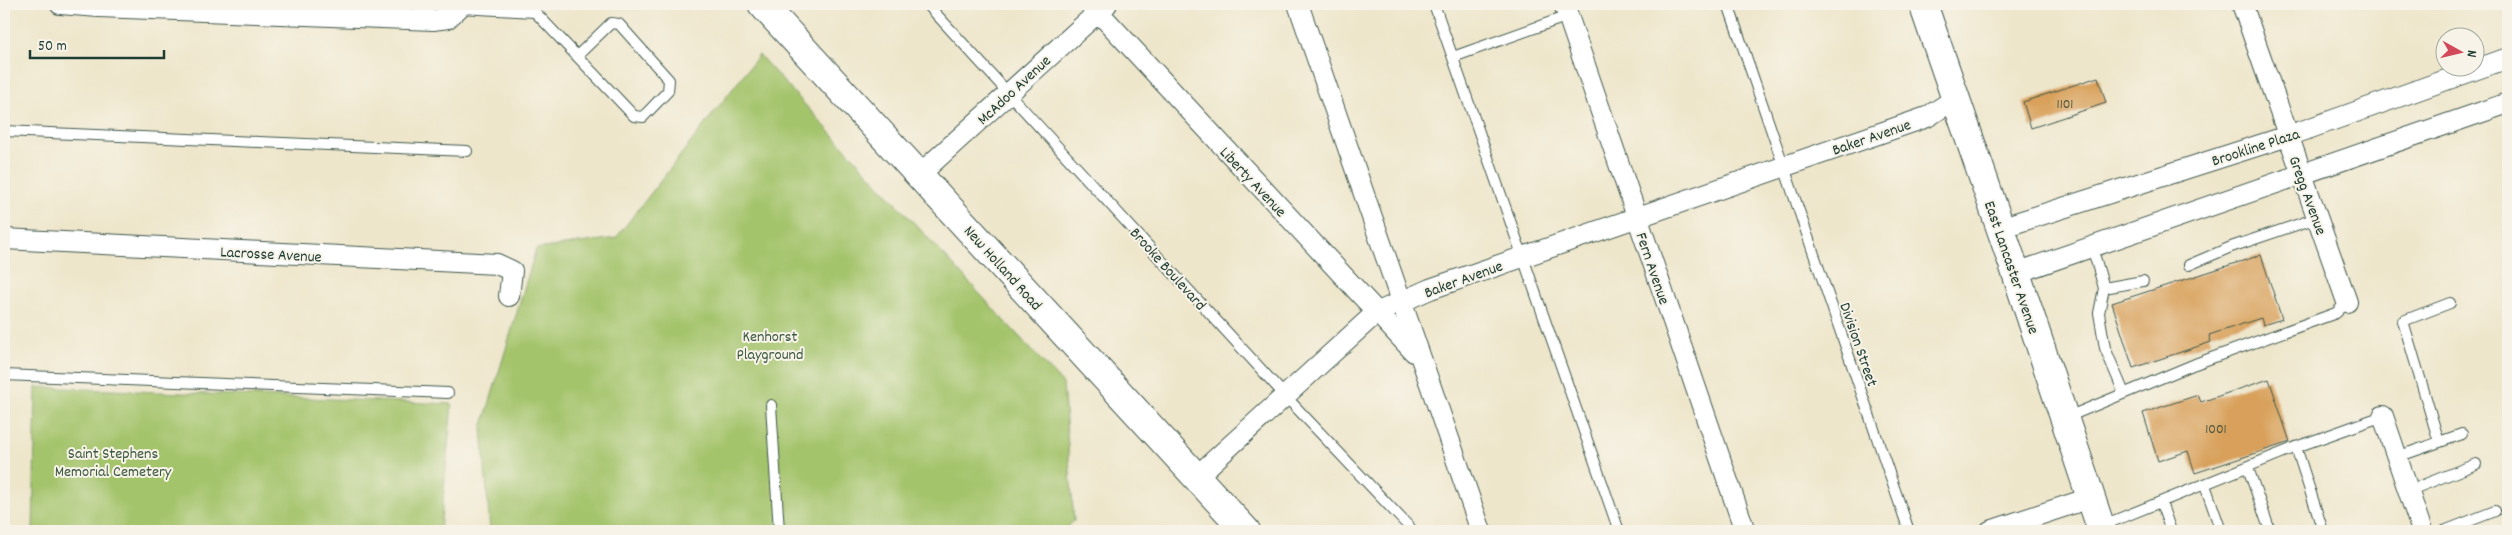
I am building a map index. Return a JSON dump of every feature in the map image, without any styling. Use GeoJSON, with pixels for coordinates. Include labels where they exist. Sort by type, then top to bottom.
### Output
{"type":"FeatureCollection","features":[{"type":"Feature","properties":{"kind":"main road","name":"New Holland Road"},"geometry":{"type":"LineString","coordinates":[[762,4],[920,174],[1195,478],[1246,531]]}},
{"type":"Feature","properties":{"kind":"main road","name":"East Lancaster Avenue"},"geometry":{"type":"LineString","coordinates":[[1922,4],[2016,273],[2101,529]]}},
{"type":"Feature","properties":{"kind":"street"},"geometry":{"type":"LineString","coordinates":[[60,4],[434,20],[448,18],[462,6]]}},
{"type":"Feature","properties":{"kind":"street"},"geometry":{"type":"LineString","coordinates":[[1298,4],[1481,531]]}},
{"type":"Feature","properties":{"kind":"street","name":"Gregg Avenue"},"geometry":{"type":"LineString","coordinates":[[2242,4],[2347,302]]}},
{"type":"Feature","properties":{"kind":"street","name":"McAdoo Avenue"},"geometry":{"type":"LineString","coordinates":[[920,174],[1099,7]]}},
{"type":"Feature","properties":{"kind":"street","name":"Liberty Avenue"},"geometry":{"type":"LineString","coordinates":[[1099,7],[1376,313],[1419,357]]}},
{"type":"Feature","properties":{"kind":"street","name":"Fern Avenue"},"geometry":{"type":"LineString","coordinates":[[1566,10],[1745,531]]}},
{"type":"Feature","properties":{"kind":"street","name":"Brookline Plaza"},"geometry":{"type":"LineString","coordinates":[[2000,228],[2288,136],[2508,58]]}},
{"type":"Feature","properties":{"kind":"street","name":"Baker Avenue"},"geometry":{"type":"LineString","coordinates":[[1195,478],[1376,313],[1400,302],[1522,257],[1927,117],[1955,100]]}},
{"type":"Feature","properties":{"kind":"street"},"geometry":{"type":"LineString","coordinates":[[2016,273],[2508,103]]}},
{"type":"Feature","properties":{"kind":"street","name":"Lacrosse Avenue"},"geometry":{"type":"LineString","coordinates":[[4,239],[497,264],[512,271],[509,296]]}},
{"type":"Feature","properties":{"kind":"street"},"geometry":{"type":"LineString","coordinates":[[2383,416],[2422,531]]}},
{"type":"Feature","properties":{"kind":"street"},"geometry":{"type":"LineString","coordinates":[[1990,531],[2090,498]]}},
{"type":"Feature","properties":{"kind":"lane","name":"Brooke Boulevard"},"geometry":{"type":"LineString","coordinates":[[927,4],[1286,396],[1413,531]]}},
{"type":"Feature","properties":{"kind":"lane"},"geometry":{"type":"LineString","coordinates":[[1434,4],[1619,531]]}},
{"type":"Feature","properties":{"kind":"lane"},"geometry":{"type":"LineString","coordinates":[[1728,4],[1784,166]]}},
{"type":"Feature","properties":{"kind":"lane"},"geometry":{"type":"LineString","coordinates":[[462,6],[532,8],[577,56],[634,116],[643,117],[668,91],[670,80],[619,24],[611,24],[577,56]]}},
{"type":"Feature","properties":{"kind":"lane"},"geometry":{"type":"LineString","coordinates":[[1453,57],[1566,10]]}},
{"type":"Feature","properties":{"kind":"lane"},"geometry":{"type":"LineString","coordinates":[[4,131],[467,151]]}},
{"type":"Feature","properties":{"kind":"lane","name":"Division Street"},"geometry":{"type":"LineString","coordinates":[[1784,166],[1908,531]]}},
{"type":"Feature","properties":{"kind":"lane"},"geometry":{"type":"LineString","coordinates":[[2189,265],[2317,218]]}},
{"type":"Feature","properties":{"kind":"lane"},"geometry":{"type":"LineString","coordinates":[[2092,247],[2104,288],[2099,313],[2105,348],[2124,393]]}},
{"type":"Feature","properties":{"kind":"lane"},"geometry":{"type":"LineString","coordinates":[[2104,288],[2142,281]]}},
{"type":"Feature","properties":{"kind":"lane"},"geometry":{"type":"LineString","coordinates":[[2064,418],[2194,364],[2336,313],[2347,302]]}},
{"type":"Feature","properties":{"kind":"lane"},"geometry":{"type":"LineString","coordinates":[[2439,442],[2403,321],[2450,303]]}},
{"type":"Feature","properties":{"kind":"lane"},"geometry":{"type":"LineString","coordinates":[[4,375],[448,393]]}},
{"type":"Feature","properties":{"kind":"lane"},"geometry":{"type":"LineString","coordinates":[[771,405],[779,531]]}},
{"type":"Feature","properties":{"kind":"lane"},"geometry":{"type":"LineString","coordinates":[[2101,529],[2161,502],[2296,447],[2383,416]]}},
{"type":"Feature","properties":{"kind":"lane"},"geometry":{"type":"LineString","coordinates":[[2397,457],[2462,434]]}},
{"type":"Feature","properties":{"kind":"lane"},"geometry":{"type":"LineString","coordinates":[[2296,447],[2323,531]]}},
{"type":"Feature","properties":{"kind":"lane"},"geometry":{"type":"LineString","coordinates":[[2408,490],[2476,464]]}},
{"type":"Feature","properties":{"kind":"lane"},"geometry":{"type":"LineString","coordinates":[[2248,468],[2270,531]]}},
{"type":"Feature","properties":{"kind":"lane"},"geometry":{"type":"LineString","coordinates":[[2204,485],[2221,531]]}},
{"type":"Feature","properties":{"kind":"lane"},"geometry":{"type":"LineString","coordinates":[[2161,502],[2171,531]]}},
{"type":"Feature","properties":{"kind":"lane"},"geometry":{"type":"LineString","coordinates":[[2444,531],[2495,511]]}},
{"type":"Feature","properties":{"kind":"green space","name":"Kenhorst Playground"},"geometry":{"type":"Polygon","coordinates":[[[759,55],[1063,384],[1074,521],[1064,531],[490,531],[482,428],[536,249],[616,238],[759,55]]]}},
{"type":"Feature","properties":{"kind":"green space","name":"Saint Stephens Memorial Cemetery"},"geometry":{"type":"Polygon","coordinates":[[[36,387],[452,404],[440,531],[33,531],[36,387]]]}},
{"type":"Feature","properties":{"kind":"building"},"geometry":{"type":"Polygon","coordinates":[[[2098,77],[2106,103],[2031,128],[2023,102],[2098,77]]]}},
{"type":"Feature","properties":{"kind":"building"},"geometry":{"type":"Polygon","coordinates":[[[2261,255],[2282,319],[2263,325],[2261,318],[2209,335],[2211,342],[2133,368],[2112,303],[2261,255]]]}},
{"type":"Feature","properties":{"kind":"building"},"geometry":{"type":"Polygon","coordinates":[[[2269,379],[2290,442],[2195,473],[2188,451],[2158,461],[2143,413],[2198,395],[2201,402],[2269,379]]]}}]}
